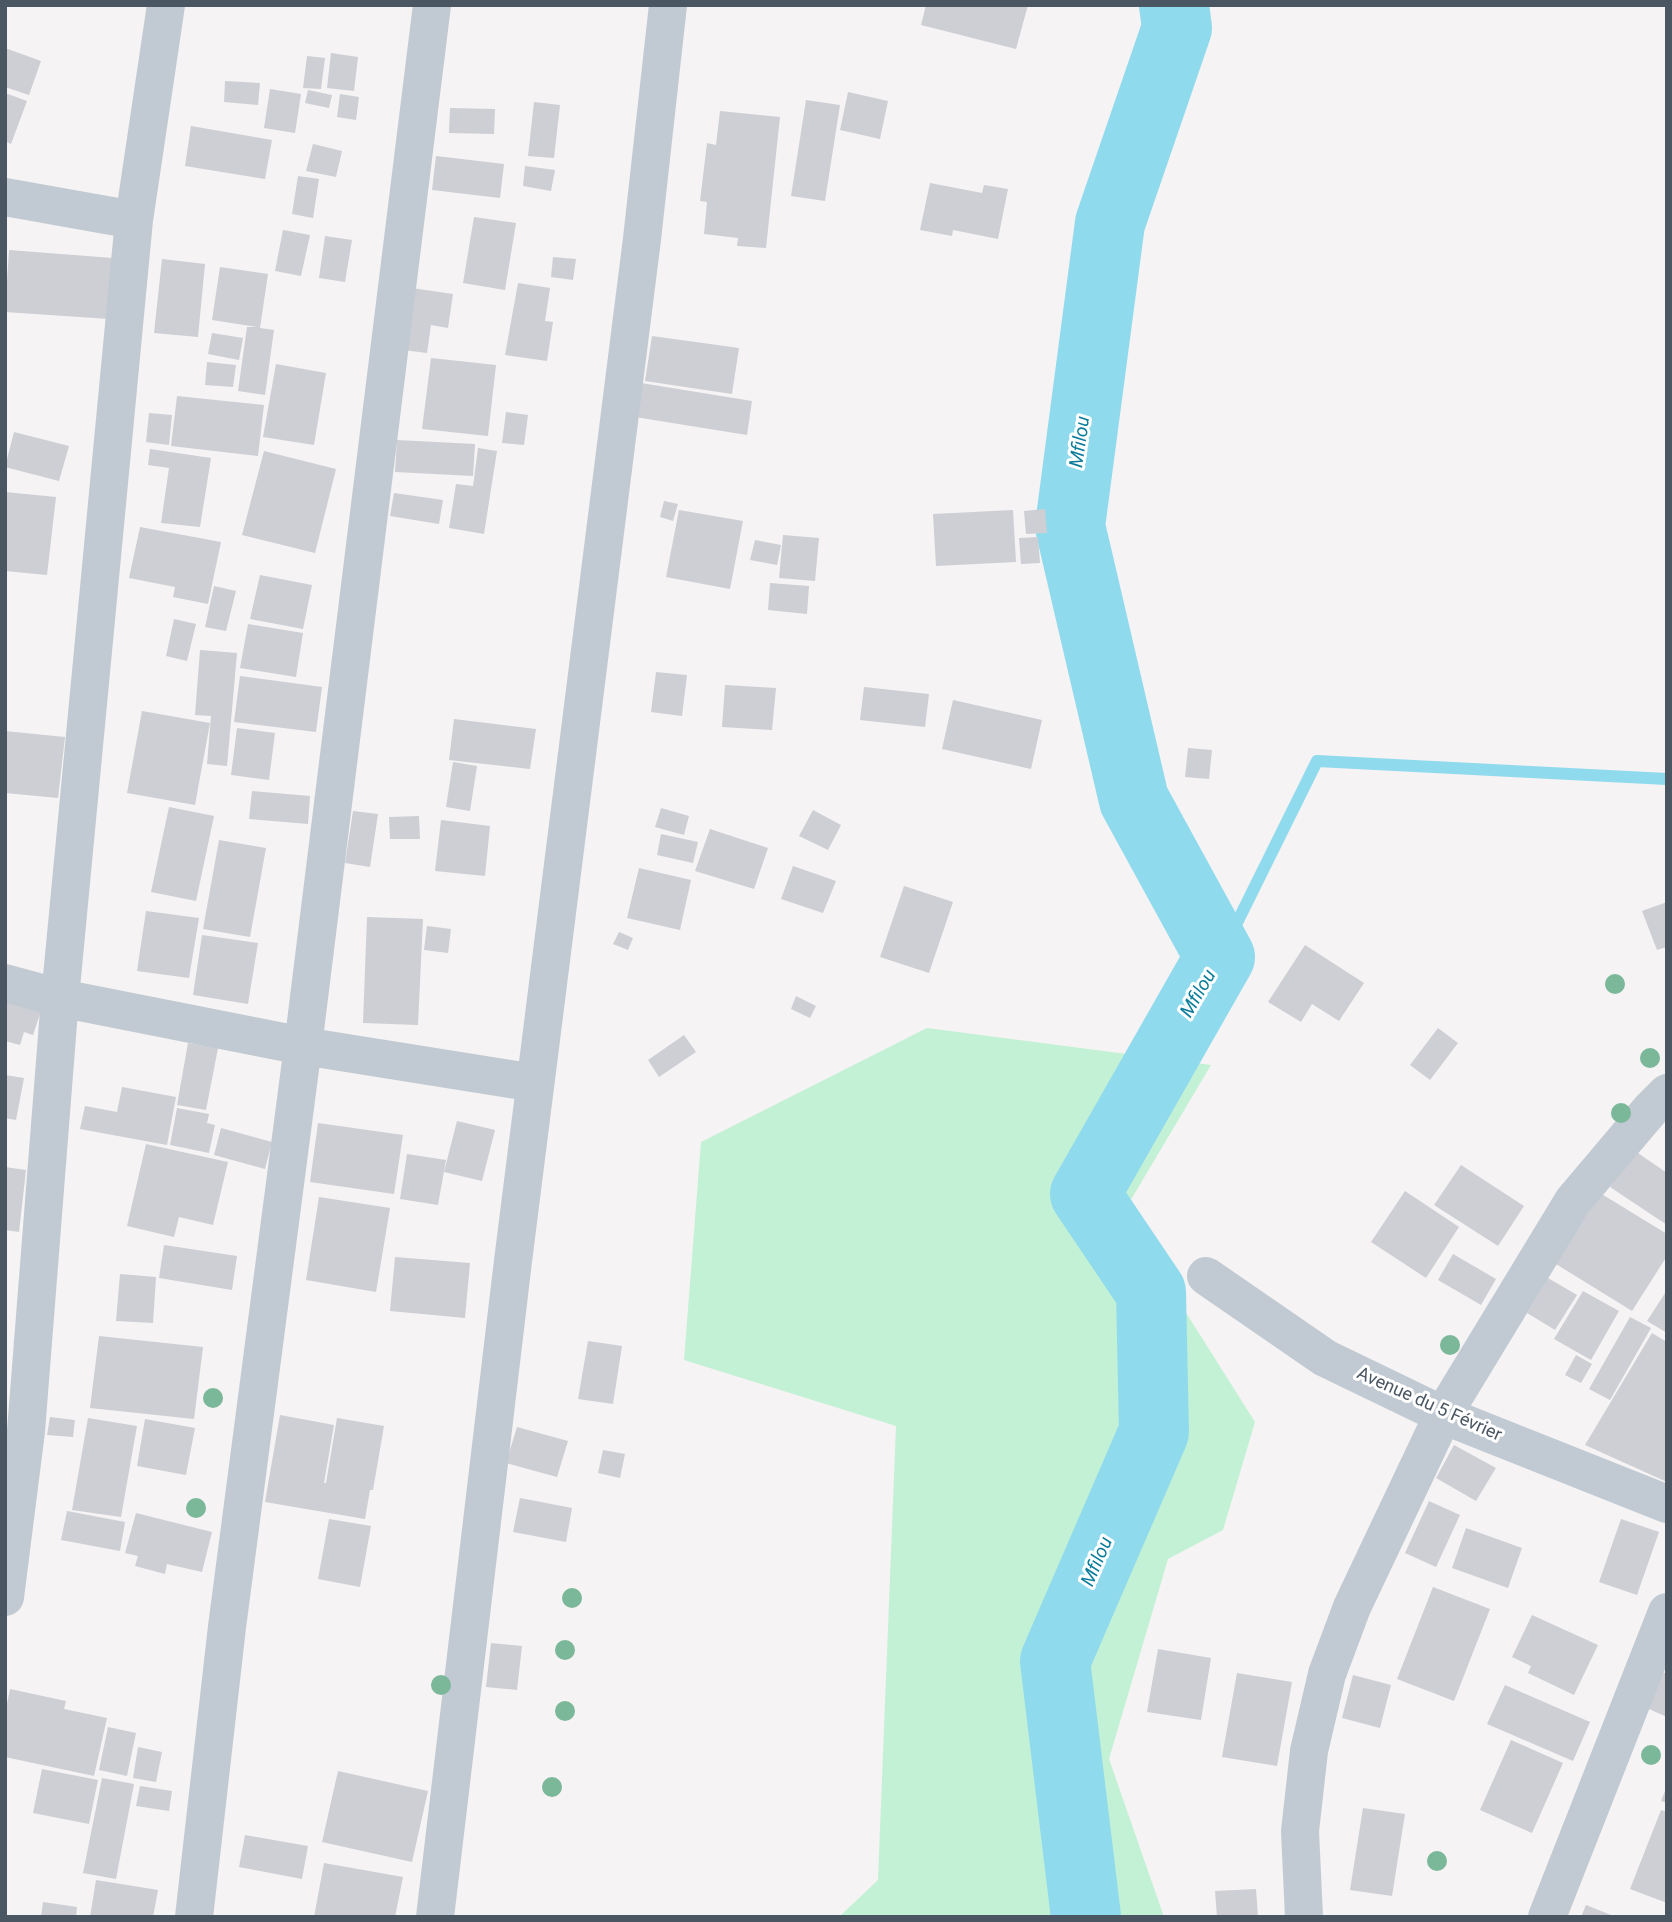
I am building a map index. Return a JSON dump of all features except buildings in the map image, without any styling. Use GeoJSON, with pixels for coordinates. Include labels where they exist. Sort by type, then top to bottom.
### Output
{"type":"FeatureCollection","features":[{"type":"Feature","properties":{"kind":"street"},"geometry":{"type":"LineString","coordinates":[[6,1594],[26,1431],[60,998],[134,220],[166,5]]}},
{"type":"Feature","properties":{"kind":"street"},"geometry":{"type":"LineString","coordinates":[[194,1917],[230,1599],[303,1046],[432,5]]}},
{"type":"Feature","properties":{"kind":"street"},"geometry":{"type":"LineString","coordinates":[[435,1917],[535,1083],[642,239],[668,5]]}},
{"type":"Feature","properties":{"kind":"street"},"geometry":{"type":"LineString","coordinates":[[5,197],[134,220]]}},
{"type":"Feature","properties":{"kind":"street"},"geometry":{"type":"LineString","coordinates":[[5,984],[60,998],[303,1046],[535,1083]]}},
{"type":"Feature","properties":{"kind":"street"},"geometry":{"type":"LineString","coordinates":[[1304,1917],[1300,1831],[1309,1751],[1327,1674],[1352,1607],[1443,1415],[1573,1201],[1667,1093]]}},
{"type":"Feature","properties":{"kind":"street","name":"Avenue du 5 Février"},"geometry":{"type":"LineString","coordinates":[[1206,1276],[1325,1358],[1443,1415],[1667,1504]]}},
{"type":"Feature","properties":{"kind":"street"},"geometry":{"type":"LineString","coordinates":[[1547,1917],[1667,1612]]}},
{"type":"Feature","properties":{"kind":"green space"},"geometry":{"type":"Polygon","coordinates":[[[927,1028],[1211,1065],[1123,1213],[1255,1422],[1223,1530],[1168,1559],[1109,1759],[1164,1917],[839,1917],[878,1880],[896,1426],[684,1360],[701,1142],[927,1028]]]}},
{"type":"Feature","properties":{"kind":"waterway","name":"Mfilou"},"geometry":{"type":"LineString","coordinates":[[1086,1917],[1055,1661],[1154,1432],[1151,1292],[1085,1194],[1220,957],[1134,800],[1070,526],[1110,223],[1177,28],[1174,5]]}},
{"type":"Feature","properties":{"kind":"waterway"},"geometry":{"type":"LineString","coordinates":[[1220,957],[1317,761],[1667,779]]}}]}
